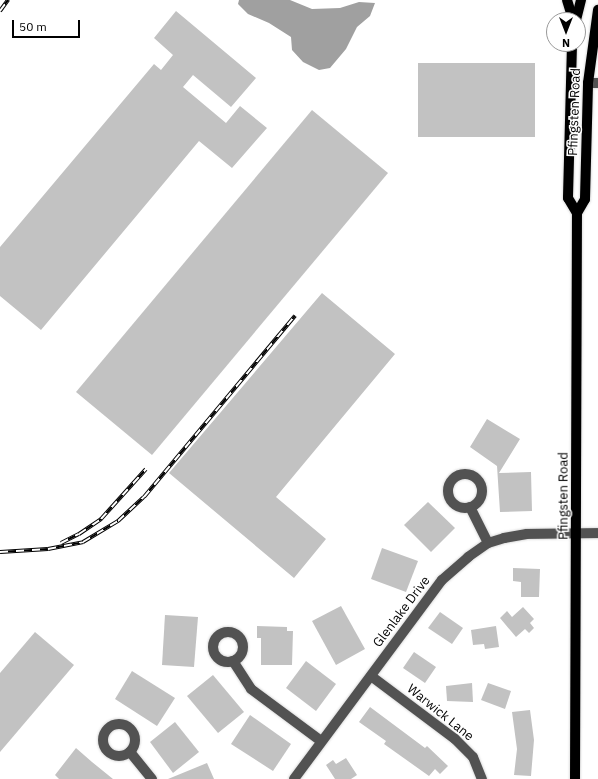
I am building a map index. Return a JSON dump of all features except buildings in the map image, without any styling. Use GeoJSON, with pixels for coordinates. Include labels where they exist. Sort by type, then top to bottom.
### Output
{"type":"FeatureCollection","features":[{"type":"Feature","properties":{"kind":"main road"},"geometry":{"type":"LineString","coordinates":[[567,0],[571,12]]}},
{"type":"Feature","properties":{"kind":"main road"},"geometry":{"type":"LineString","coordinates":[[578,12],[580,0]]}},
{"type":"Feature","properties":{"kind":"main road","name":"Pfingsten Road"},"geometry":{"type":"LineString","coordinates":[[575,779],[577,213],[585,199],[598,10]]}},
{"type":"Feature","properties":{"kind":"main road","name":"Pfingsten Road"},"geometry":{"type":"LineString","coordinates":[[572,52],[568,198],[577,213]]}},
{"type":"Feature","properties":{"kind":"street"},"geometry":{"type":"LineString","coordinates":[[470,507],[488,543]]}},
{"type":"Feature","properties":{"kind":"street","name":"Glenlake Drive"},"geometry":{"type":"LineString","coordinates":[[294,779],[442,580],[468,556],[488,543],[527,534],[598,533]]}},
{"type":"Feature","properties":{"kind":"street"},"geometry":{"type":"LineString","coordinates":[[233,661],[251,689],[321,741]]}},
{"type":"Feature","properties":{"kind":"street","name":"Warwick Lane"},"geometry":{"type":"LineString","coordinates":[[371,676],[455,739],[473,757],[482,779]]}},
{"type":"Feature","properties":{"kind":"street"},"geometry":{"type":"LineString","coordinates":[[130,752],[152,779]]}},
{"type":"Feature","properties":{"kind":"shaded area"},"geometry":{"type":"Polygon","coordinates":[[[239,0],[290,0],[312,9],[340,8],[359,2],[375,3],[370,16],[357,27],[346,49],[330,68],[319,70],[303,62],[292,50],[291,37],[269,23],[248,14],[238,4],[239,0]]]}},
{"type":"Feature","properties":{"kind":"railway"},"geometry":{"type":"LineString","coordinates":[[0,11],[8,0]]}},
{"type":"Feature","properties":{"kind":"railway"},"geometry":{"type":"LineString","coordinates":[[0,552],[48,549],[83,542],[118,521],[144,497],[295,316]]}},
{"type":"Feature","properties":{"kind":"railway"},"geometry":{"type":"LineString","coordinates":[[61,543],[79,534],[101,519],[146,469]]}}]}
